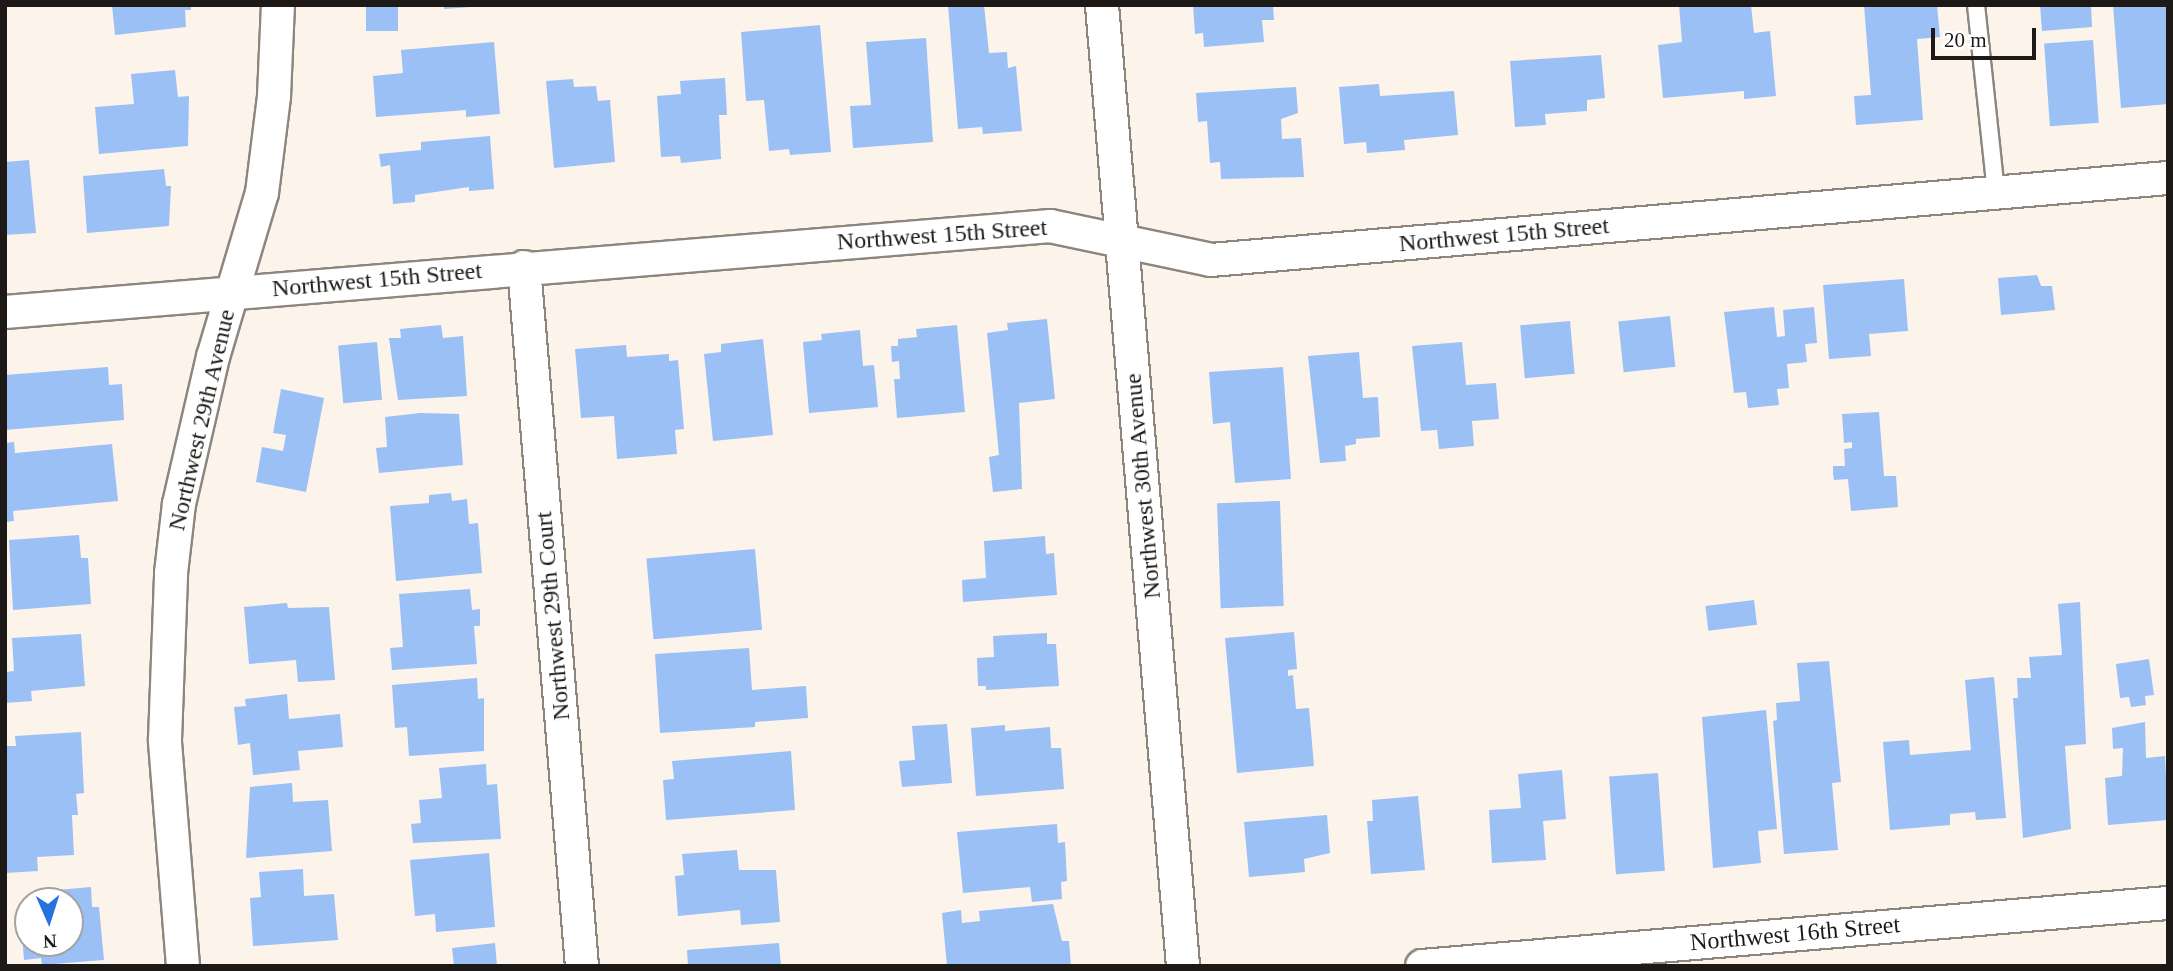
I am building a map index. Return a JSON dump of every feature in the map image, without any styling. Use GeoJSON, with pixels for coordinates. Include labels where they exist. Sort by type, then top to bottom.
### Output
{"type":"FeatureCollection","features":[{"type":"Feature","properties":{"kind":"street","name":"Northwest 29th Avenue"},"geometry":{"type":"LineString","coordinates":[[183,966],[165,740],[171,573],[187,466],[232,293],[246,254],[267,164],[278,5]]}},
{"type":"Feature","properties":{"kind":"street","name":"Northwest 30th Avenue"},"geometry":{"type":"LineString","coordinates":[[1102,5],[1183,966]]}},
{"type":"Feature","properties":{"kind":"street","name":"Northwest 15th Street"},"geometry":{"type":"LineString","coordinates":[[5,312],[524,267],[1050,226],[1211,260],[2168,178]]}},
{"type":"Feature","properties":{"kind":"street","name":"Northwest 29th Court"},"geometry":{"type":"LineString","coordinates":[[524,267],[582,966]]}},
{"type":"Feature","properties":{"kind":"street","name":"Northwest 16th Street"},"geometry":{"type":"LineString","coordinates":[[1422,966],[2168,903]]}},
{"type":"Feature","properties":{"kind":"lane"},"geometry":{"type":"LineString","coordinates":[[1976,5],[1996,192]]}},
{"type":"Feature","properties":{"kind":"building"},"geometry":{"type":"Polygon","coordinates":[[[112,5],[191,5],[191,10],[185,10],[186,27],[115,35],[112,5]]]}},
{"type":"Feature","properties":{"kind":"building"},"geometry":{"type":"Polygon","coordinates":[[[366,5],[398,5],[398,31],[366,31],[366,5]]]}},
{"type":"Feature","properties":{"kind":"building"},"geometry":{"type":"Polygon","coordinates":[[[444,5],[471,5],[471,7],[444,9],[444,5]]]}},
{"type":"Feature","properties":{"kind":"building"},"geometry":{"type":"Polygon","coordinates":[[[948,5],[984,5],[989,53],[1007,52],[1008,68],[1016,66],[1022,131],[983,134],[982,127],[958,129],[948,5]]]}},
{"type":"Feature","properties":{"kind":"building"},"geometry":{"type":"Polygon","coordinates":[[[1193,5],[1273,5],[1274,20],[1262,20],[1264,42],[1204,47],[1203,33],[1195,34],[1193,5]]]}},
{"type":"Feature","properties":{"kind":"building"},"geometry":{"type":"Polygon","coordinates":[[[1679,5],[1751,5],[1754,33],[1770,31],[1776,96],[1744,99],[1744,91],[1663,98],[1658,45],[1682,42],[1679,5]]]}},
{"type":"Feature","properties":{"kind":"building"},"geometry":{"type":"Polygon","coordinates":[[[1864,5],[1937,5],[1940,37],[1917,39],[1923,120],[1856,125],[1854,96],[1871,95],[1864,5]]]}},
{"type":"Feature","properties":{"kind":"building"},"geometry":{"type":"Polygon","coordinates":[[[2040,5],[2091,5],[2092,27],[2042,31],[2040,5]]]}},
{"type":"Feature","properties":{"kind":"building"},"geometry":{"type":"Polygon","coordinates":[[[2113,5],[2168,5],[2168,104],[2121,108],[2113,5]]]}},
{"type":"Feature","properties":{"kind":"building"},"geometry":{"type":"Polygon","coordinates":[[[820,25],[831,152],[790,155],[789,149],[769,151],[764,100],[746,101],[741,32],[820,25]]]}},
{"type":"Feature","properties":{"kind":"building"},"geometry":{"type":"Polygon","coordinates":[[[926,38],[933,142],[853,148],[850,106],[871,105],[866,42],[926,38]]]}},
{"type":"Feature","properties":{"kind":"building"},"geometry":{"type":"Polygon","coordinates":[[[2093,40],[2099,123],[2050,126],[2044,43],[2093,40]]]}},
{"type":"Feature","properties":{"kind":"building"},"geometry":{"type":"Polygon","coordinates":[[[494,42],[500,114],[466,117],[466,110],[376,117],[373,76],[403,73],[401,50],[494,42]]]}},
{"type":"Feature","properties":{"kind":"building"},"geometry":{"type":"Polygon","coordinates":[[[1601,55],[1605,98],[1587,100],[1587,111],[1545,114],[1546,125],[1515,127],[1510,61],[1601,55]]]}},
{"type":"Feature","properties":{"kind":"building"},"geometry":{"type":"Polygon","coordinates":[[[175,70],[178,97],[189,96],[188,146],[99,154],[95,107],[134,104],[131,74],[175,70]]]}},
{"type":"Feature","properties":{"kind":"building"},"geometry":{"type":"Polygon","coordinates":[[[725,78],[727,115],[719,115],[721,159],[681,163],[680,156],[661,157],[657,96],[681,94],[680,81],[725,78]]]}},
{"type":"Feature","properties":{"kind":"building"},"geometry":{"type":"Polygon","coordinates":[[[573,79],[574,87],[596,86],[598,101],[610,100],[615,162],[554,168],[546,81],[573,79]]]}},
{"type":"Feature","properties":{"kind":"building"},"geometry":{"type":"Polygon","coordinates":[[[1379,84],[1380,96],[1454,91],[1458,135],[1404,140],[1405,150],[1367,153],[1366,142],[1344,144],[1339,87],[1379,84]]]}},
{"type":"Feature","properties":{"kind":"building"},"geometry":{"type":"Polygon","coordinates":[[[1296,87],[1298,113],[1281,119],[1282,139],[1301,138],[1304,177],[1221,179],[1220,162],[1210,163],[1207,121],[1198,122],[1196,93],[1296,87]]]}},
{"type":"Feature","properties":{"kind":"building"},"geometry":{"type":"Polygon","coordinates":[[[490,136],[494,189],[469,191],[469,187],[415,195],[415,202],[393,204],[390,165],[381,167],[379,154],[421,150],[421,142],[490,136]]]}},
{"type":"Feature","properties":{"kind":"building"},"geometry":{"type":"Polygon","coordinates":[[[29,160],[36,233],[5,235],[5,162],[29,160]]]}},
{"type":"Feature","properties":{"kind":"building"},"geometry":{"type":"Polygon","coordinates":[[[164,169],[166,186],[171,186],[169,226],[87,233],[83,176],[164,169]]]}},
{"type":"Feature","properties":{"kind":"building"},"geometry":{"type":"Polygon","coordinates":[[[2037,275],[2041,286],[2052,286],[2055,310],[2001,315],[1998,278],[2037,275]]]}},
{"type":"Feature","properties":{"kind":"building"},"geometry":{"type":"Polygon","coordinates":[[[1904,279],[1908,331],[1869,334],[1871,356],[1829,359],[1823,285],[1904,279]]]}},
{"type":"Feature","properties":{"kind":"building"},"geometry":{"type":"Polygon","coordinates":[[[1774,307],[1777,337],[1785,336],[1783,310],[1814,307],[1817,343],[1805,344],[1807,362],[1787,364],[1789,388],[1777,389],[1779,405],[1748,408],[1746,392],[1734,393],[1724,312],[1774,307]]]}},
{"type":"Feature","properties":{"kind":"building"},"geometry":{"type":"Polygon","coordinates":[[[1670,316],[1675,367],[1624,372],[1618,321],[1670,316]]]}},
{"type":"Feature","properties":{"kind":"building"},"geometry":{"type":"Polygon","coordinates":[[[1047,319],[1055,399],[1019,403],[1022,489],[993,492],[989,457],[999,455],[987,333],[1008,330],[1007,323],[1047,319]]]}},
{"type":"Feature","properties":{"kind":"building"},"geometry":{"type":"Polygon","coordinates":[[[1570,321],[1575,374],[1525,378],[1520,325],[1570,321]]]}},
{"type":"Feature","properties":{"kind":"building"},"geometry":{"type":"Polygon","coordinates":[[[441,325],[443,338],[463,336],[467,396],[398,400],[389,338],[401,338],[400,329],[441,325]]]}},
{"type":"Feature","properties":{"kind":"building"},"geometry":{"type":"Polygon","coordinates":[[[957,325],[965,412],[897,418],[894,379],[900,379],[899,361],[892,362],[891,346],[898,346],[898,339],[917,337],[916,329],[957,325]]]}},
{"type":"Feature","properties":{"kind":"building"},"geometry":{"type":"Polygon","coordinates":[[[860,330],[863,366],[874,365],[878,407],[809,413],[803,342],[822,340],[821,334],[860,330]]]}},
{"type":"Feature","properties":{"kind":"building"},"geometry":{"type":"Polygon","coordinates":[[[763,339],[773,435],[713,441],[704,354],[721,352],[721,344],[763,339]]]}},
{"type":"Feature","properties":{"kind":"building"},"geometry":{"type":"Polygon","coordinates":[[[377,342],[382,400],[343,403],[338,345],[377,342]]]}},
{"type":"Feature","properties":{"kind":"building"},"geometry":{"type":"Polygon","coordinates":[[[1462,342],[1466,385],[1496,383],[1499,419],[1472,421],[1474,446],[1439,449],[1437,430],[1421,431],[1412,346],[1462,342]]]}},
{"type":"Feature","properties":{"kind":"building"},"geometry":{"type":"Polygon","coordinates":[[[626,345],[627,357],[669,354],[669,361],[678,360],[684,429],[675,430],[677,454],[617,459],[614,416],[581,418],[575,349],[626,345]]]}},
{"type":"Feature","properties":{"kind":"building"},"geometry":{"type":"Polygon","coordinates":[[[1359,352],[1363,398],[1378,397],[1380,437],[1356,439],[1356,444],[1345,446],[1346,461],[1320,463],[1308,356],[1359,352]]]}},
{"type":"Feature","properties":{"kind":"building"},"geometry":{"type":"Polygon","coordinates":[[[108,367],[109,385],[122,384],[124,420],[5,430],[5,375],[108,367]]]}},
{"type":"Feature","properties":{"kind":"building"},"geometry":{"type":"Polygon","coordinates":[[[1283,367],[1291,479],[1235,483],[1230,422],[1213,424],[1209,372],[1283,367]]]}},
{"type":"Feature","properties":{"kind":"building"},"geometry":{"type":"Polygon","coordinates":[[[281,389],[324,398],[306,492],[256,482],[262,447],[283,451],[286,435],[273,433],[281,389]]]}},
{"type":"Feature","properties":{"kind":"building"},"geometry":{"type":"Polygon","coordinates":[[[1879,412],[1884,476],[1896,476],[1898,507],[1851,511],[1848,479],[1834,480],[1833,473],[1833,466],[1845,466],[1844,449],[1852,448],[1852,442],[1844,443],[1842,414],[1879,412]]]}},
{"type":"Feature","properties":{"kind":"building"},"geometry":{"type":"Polygon","coordinates":[[[420,413],[459,414],[463,465],[379,473],[376,448],[387,447],[385,417],[420,413]]]}},
{"type":"Feature","properties":{"kind":"building"},"geometry":{"type":"Polygon","coordinates":[[[14,442],[15,453],[112,444],[118,501],[13,511],[14,521],[5,522],[5,443],[14,442]]]}},
{"type":"Feature","properties":{"kind":"building"},"geometry":{"type":"Polygon","coordinates":[[[451,493],[452,501],[467,499],[469,524],[478,523],[482,573],[396,581],[390,506],[429,503],[429,495],[451,493]]]}},
{"type":"Feature","properties":{"kind":"building"},"geometry":{"type":"Polygon","coordinates":[[[1280,501],[1284,606],[1221,608],[1217,503],[1280,501]]]}},
{"type":"Feature","properties":{"kind":"building"},"geometry":{"type":"Polygon","coordinates":[[[79,535],[81,558],[88,558],[91,604],[13,610],[9,540],[79,535]]]}},
{"type":"Feature","properties":{"kind":"building"},"geometry":{"type":"Polygon","coordinates":[[[1045,536],[1046,554],[1054,553],[1057,595],[963,602],[962,580],[986,578],[984,541],[1045,536]]]}},
{"type":"Feature","properties":{"kind":"building"},"geometry":{"type":"Polygon","coordinates":[[[755,549],[762,630],[653,639],[646,558],[755,549]]]}},
{"type":"Feature","properties":{"kind":"building"},"geometry":{"type":"Polygon","coordinates":[[[470,589],[472,610],[480,609],[480,626],[474,626],[477,664],[392,670],[390,648],[403,647],[399,594],[470,589]]]}},
{"type":"Feature","properties":{"kind":"building"},"geometry":{"type":"Polygon","coordinates":[[[1754,600],[1757,625],[1708,631],[1705,606],[1754,600]]]}},
{"type":"Feature","properties":{"kind":"building"},"geometry":{"type":"Polygon","coordinates":[[[2080,602],[2086,744],[2065,746],[2071,829],[2023,838],[2013,698],[2018,698],[2017,678],[2031,678],[2029,657],[2062,655],[2058,604],[2080,602]]]}},
{"type":"Feature","properties":{"kind":"building"},"geometry":{"type":"Polygon","coordinates":[[[287,603],[288,608],[329,607],[335,680],[298,682],[296,660],[249,664],[244,607],[287,603]]]}},
{"type":"Feature","properties":{"kind":"building"},"geometry":{"type":"Polygon","coordinates":[[[1294,632],[1297,669],[1288,670],[1288,676],[1293,675],[1296,709],[1309,708],[1314,766],[1237,773],[1225,638],[1294,632]]]}},
{"type":"Feature","properties":{"kind":"building"},"geometry":{"type":"Polygon","coordinates":[[[1047,633],[1047,644],[1056,644],[1059,686],[986,690],[986,686],[978,686],[977,658],[994,657],[993,636],[1047,633]]]}},
{"type":"Feature","properties":{"kind":"building"},"geometry":{"type":"Polygon","coordinates":[[[81,634],[85,686],[31,691],[32,701],[5,703],[5,672],[14,671],[12,638],[81,634]]]}},
{"type":"Feature","properties":{"kind":"building"},"geometry":{"type":"Polygon","coordinates":[[[749,648],[752,690],[806,686],[808,718],[755,722],[755,727],[660,733],[655,654],[749,648]]]}},
{"type":"Feature","properties":{"kind":"building"},"geometry":{"type":"Polygon","coordinates":[[[2149,659],[2154,695],[2145,696],[2146,705],[2131,707],[2129,697],[2120,698],[2116,664],[2149,659]]]}},
{"type":"Feature","properties":{"kind":"building"},"geometry":{"type":"Polygon","coordinates":[[[1829,661],[1841,782],[1832,783],[1838,850],[1784,854],[1773,721],[1777,720],[1776,703],[1800,701],[1797,663],[1829,661]]]}},
{"type":"Feature","properties":{"kind":"building"},"geometry":{"type":"Polygon","coordinates":[[[1994,677],[2006,818],[1976,820],[1975,812],[1950,814],[1950,825],[1890,830],[1883,742],[1909,740],[1910,755],[1971,750],[1965,680],[1994,677]]]}},
{"type":"Feature","properties":{"kind":"building"},"geometry":{"type":"Polygon","coordinates":[[[477,678],[478,699],[484,698],[484,751],[409,756],[407,727],[395,728],[392,685],[477,678]]]}},
{"type":"Feature","properties":{"kind":"building"},"geometry":{"type":"Polygon","coordinates":[[[287,694],[289,719],[340,714],[343,747],[298,751],[300,770],[253,775],[250,743],[238,745],[234,707],[246,706],[245,699],[287,694]]]}},
{"type":"Feature","properties":{"kind":"building"},"geometry":{"type":"Polygon","coordinates":[[[1766,710],[1777,829],[1758,831],[1761,863],[1713,868],[1702,717],[1766,710]]]}},
{"type":"Feature","properties":{"kind":"building"},"geometry":{"type":"Polygon","coordinates":[[[2145,722],[2146,758],[2165,756],[2168,820],[2108,825],[2105,778],[2122,776],[2123,748],[2113,749],[2112,728],[2145,722]]]}},
{"type":"Feature","properties":{"kind":"building"},"geometry":{"type":"Polygon","coordinates":[[[947,724],[952,783],[902,787],[899,761],[915,760],[912,726],[947,724]]]}},
{"type":"Feature","properties":{"kind":"building"},"geometry":{"type":"Polygon","coordinates":[[[1005,725],[1005,731],[1050,727],[1051,748],[1061,748],[1064,789],[976,796],[971,728],[1005,725]]]}},
{"type":"Feature","properties":{"kind":"building"},"geometry":{"type":"Polygon","coordinates":[[[81,732],[84,793],[76,794],[78,815],[72,815],[74,855],[37,857],[38,871],[5,873],[5,746],[16,746],[15,736],[81,732]]]}},
{"type":"Feature","properties":{"kind":"building"},"geometry":{"type":"Polygon","coordinates":[[[791,751],[795,810],[666,820],[663,780],[674,779],[672,761],[791,751]]]}},
{"type":"Feature","properties":{"kind":"building"},"geometry":{"type":"Polygon","coordinates":[[[486,764],[487,785],[497,784],[501,839],[413,843],[411,824],[421,823],[419,800],[442,798],[439,768],[486,764]]]}},
{"type":"Feature","properties":{"kind":"building"},"geometry":{"type":"Polygon","coordinates":[[[1562,770],[1566,819],[1543,821],[1546,860],[1492,863],[1489,810],[1521,808],[1518,774],[1562,770]]]}},
{"type":"Feature","properties":{"kind":"building"},"geometry":{"type":"Polygon","coordinates":[[[1658,773],[1665,871],[1616,874],[1609,776],[1658,773]]]}},
{"type":"Feature","properties":{"kind":"building"},"geometry":{"type":"Polygon","coordinates":[[[292,783],[293,802],[328,800],[332,851],[246,858],[250,787],[292,783]]]}},
{"type":"Feature","properties":{"kind":"building"},"geometry":{"type":"Polygon","coordinates":[[[1418,796],[1425,870],[1371,874],[1367,821],[1373,821],[1372,800],[1418,796]]]}},
{"type":"Feature","properties":{"kind":"building"},"geometry":{"type":"Polygon","coordinates":[[[1327,815],[1330,853],[1304,859],[1305,872],[1249,877],[1244,822],[1327,815]]]}},
{"type":"Feature","properties":{"kind":"building"},"geometry":{"type":"Polygon","coordinates":[[[1057,824],[1058,843],[1065,842],[1067,881],[1061,882],[1062,899],[1032,902],[1030,887],[963,893],[957,832],[1057,824]]]}},
{"type":"Feature","properties":{"kind":"building"},"geometry":{"type":"Polygon","coordinates":[[[737,850],[739,870],[776,870],[780,922],[741,925],[740,910],[678,916],[675,876],[684,875],[682,854],[737,850]]]}},
{"type":"Feature","properties":{"kind":"building"},"geometry":{"type":"Polygon","coordinates":[[[489,853],[495,927],[436,932],[435,914],[415,916],[410,860],[489,853]]]}},
{"type":"Feature","properties":{"kind":"building"},"geometry":{"type":"Polygon","coordinates":[[[303,869],[304,896],[334,894],[338,940],[253,946],[250,898],[261,897],[259,872],[303,869]]]}},
{"type":"Feature","properties":{"kind":"building"},"geometry":{"type":"Polygon","coordinates":[[[91,887],[92,907],[99,907],[104,960],[42,965],[41,958],[24,960],[24,957],[84,957],[84,888],[91,887]]]}},
{"type":"Feature","properties":{"kind":"building"},"geometry":{"type":"Polygon","coordinates":[[[1053,904],[1062,941],[1069,941],[1071,966],[947,966],[942,913],[961,910],[962,923],[980,921],[979,911],[1053,904]]]}},
{"type":"Feature","properties":{"kind":"building"},"geometry":{"type":"Polygon","coordinates":[[[495,943],[497,966],[454,966],[452,948],[495,943]]]}},
{"type":"Feature","properties":{"kind":"building"},"geometry":{"type":"Polygon","coordinates":[[[779,943],[781,966],[688,966],[687,950],[779,943]]]}}]}
